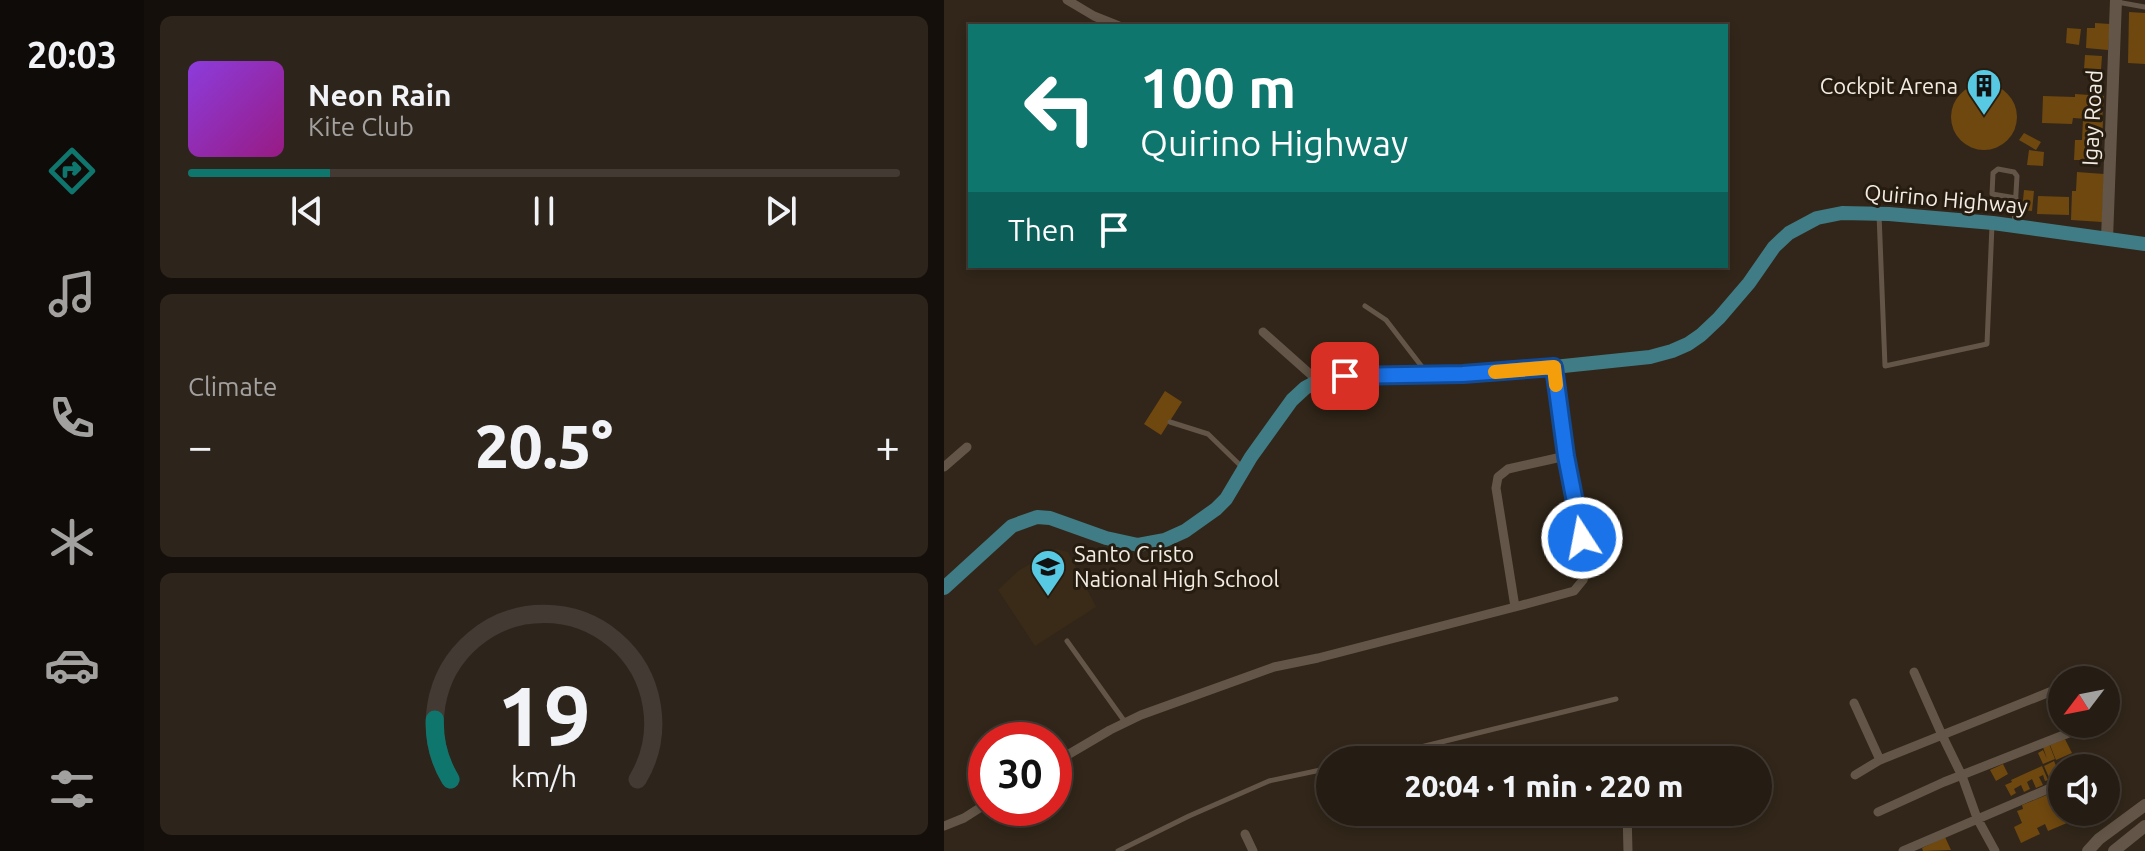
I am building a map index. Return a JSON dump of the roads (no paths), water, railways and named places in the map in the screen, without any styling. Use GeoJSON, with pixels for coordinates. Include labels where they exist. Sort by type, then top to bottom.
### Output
{"type":"FeatureCollection","features":[{"type":"Feature","properties":{"kind":"main road","name":"Quirino Highway"},"geometry":{"type":"LineString","coordinates":[[1318,381],[1345,376],[1428,375],[1554,367],[1650,357],[1688,344],[1701,335],[1726,311],[1774,247],[1789,233],[1817,218],[1842,213],[1879,213],[1993,223],[2145,244]]}},
{"type":"Feature","properties":{"kind":"main road"},"geometry":{"type":"LineString","coordinates":[[944,588],[1012,526],[1037,517],[1050,518],[1119,542],[1138,545],[1165,540],[1185,531],[1216,509],[1234,488],[1243,469],[1292,400],[1318,381]]}},
{"type":"Feature","properties":{"kind":"street"},"geometry":{"type":"LineString","coordinates":[[1067,0],[1114,24]]}},
{"type":"Feature","properties":{"kind":"street","name":"Igay Road"},"geometry":{"type":"LineString","coordinates":[[2107,239],[2116,1]]}},
{"type":"Feature","properties":{"kind":"street"},"geometry":{"type":"LineString","coordinates":[[1263,332],[1318,381]]}},
{"type":"Feature","properties":{"kind":"street"},"geometry":{"type":"LineString","coordinates":[[1072,753],[1126,722],[1274,667],[1574,591],[1583,580],[1587,565],[1566,456],[1554,367]]}},
{"type":"Feature","properties":{"kind":"street"},"geometry":{"type":"LineString","coordinates":[[946,464],[967,447]]}},
{"type":"Feature","properties":{"kind":"street"},"geometry":{"type":"LineString","coordinates":[[944,451],[946,464]]}},
{"type":"Feature","properties":{"kind":"street"},"geometry":{"type":"LineString","coordinates":[[1515,607],[1496,488],[1498,477],[1508,469],[1566,456]]}},
{"type":"Feature","properties":{"kind":"street"},"geometry":{"type":"LineString","coordinates":[[1914,672],[1962,776],[1977,818],[1995,851]]}},
{"type":"Feature","properties":{"kind":"street"},"geometry":{"type":"LineString","coordinates":[[1855,775],[1880,760],[2048,693]]}},
{"type":"Feature","properties":{"kind":"street"},"geometry":{"type":"LineString","coordinates":[[1854,703],[1880,760]]}},
{"type":"Feature","properties":{"kind":"street"},"geometry":{"type":"LineString","coordinates":[[1878,812],[1944,782],[2057,738]]}},
{"type":"Feature","properties":{"kind":"street"},"geometry":{"type":"LineString","coordinates":[[1903,851],[2048,789]]}},
{"type":"Feature","properties":{"kind":"street"},"geometry":{"type":"LineString","coordinates":[[2088,851],[2099,839],[2145,805]]}},
{"type":"Feature","properties":{"kind":"street"},"geometry":{"type":"LineString","coordinates":[[944,826],[968,815]]}},
{"type":"Feature","properties":{"kind":"street"},"geometry":{"type":"LineString","coordinates":[[1627,826],[1628,851]]}},
{"type":"Feature","properties":{"kind":"street"},"geometry":{"type":"LineString","coordinates":[[2114,851],[2145,826]]}},
{"type":"Feature","properties":{"kind":"street"},"geometry":{"type":"LineString","coordinates":[[1245,834],[1253,851]]}},
{"type":"Feature","properties":{"kind":"lane"},"geometry":{"type":"LineString","coordinates":[[2116,1],[2145,7]]}},
{"type":"Feature","properties":{"kind":"lane"},"geometry":{"type":"LineString","coordinates":[[2014,226],[2016,198],[2017,176],[2014,172],[1998,169],[1993,173],[1992,194],[2016,198]]}},
{"type":"Feature","properties":{"kind":"lane"},"geometry":{"type":"LineString","coordinates":[[1879,213],[1885,366],[1987,344],[1993,223]]}},
{"type":"Feature","properties":{"kind":"lane"},"geometry":{"type":"LineString","coordinates":[[1365,306],[1386,320],[1428,375]]}},
{"type":"Feature","properties":{"kind":"lane"},"geometry":{"type":"LineString","coordinates":[[1170,422],[1208,434],[1243,469]]}},
{"type":"Feature","properties":{"kind":"lane"},"geometry":{"type":"LineString","coordinates":[[1067,641],[1126,722]]}},
{"type":"Feature","properties":{"kind":"lane"},"geometry":{"type":"LineString","coordinates":[[1425,746],[1616,699]]}},
{"type":"Feature","properties":{"kind":"lane"},"geometry":{"type":"LineString","coordinates":[[1118,851],[1269,781],[1316,771]]}},
{"type":"Feature","properties":{"kind":"place","name":"Cockpit Arena"},"geometry":{"type":"Point","coordinates":[1984,117]}},
{"type":"Feature","properties":{"kind":"place","name":"Santo Cristo National High School"},"geometry":{"type":"Point","coordinates":[1048,598]}}]}
